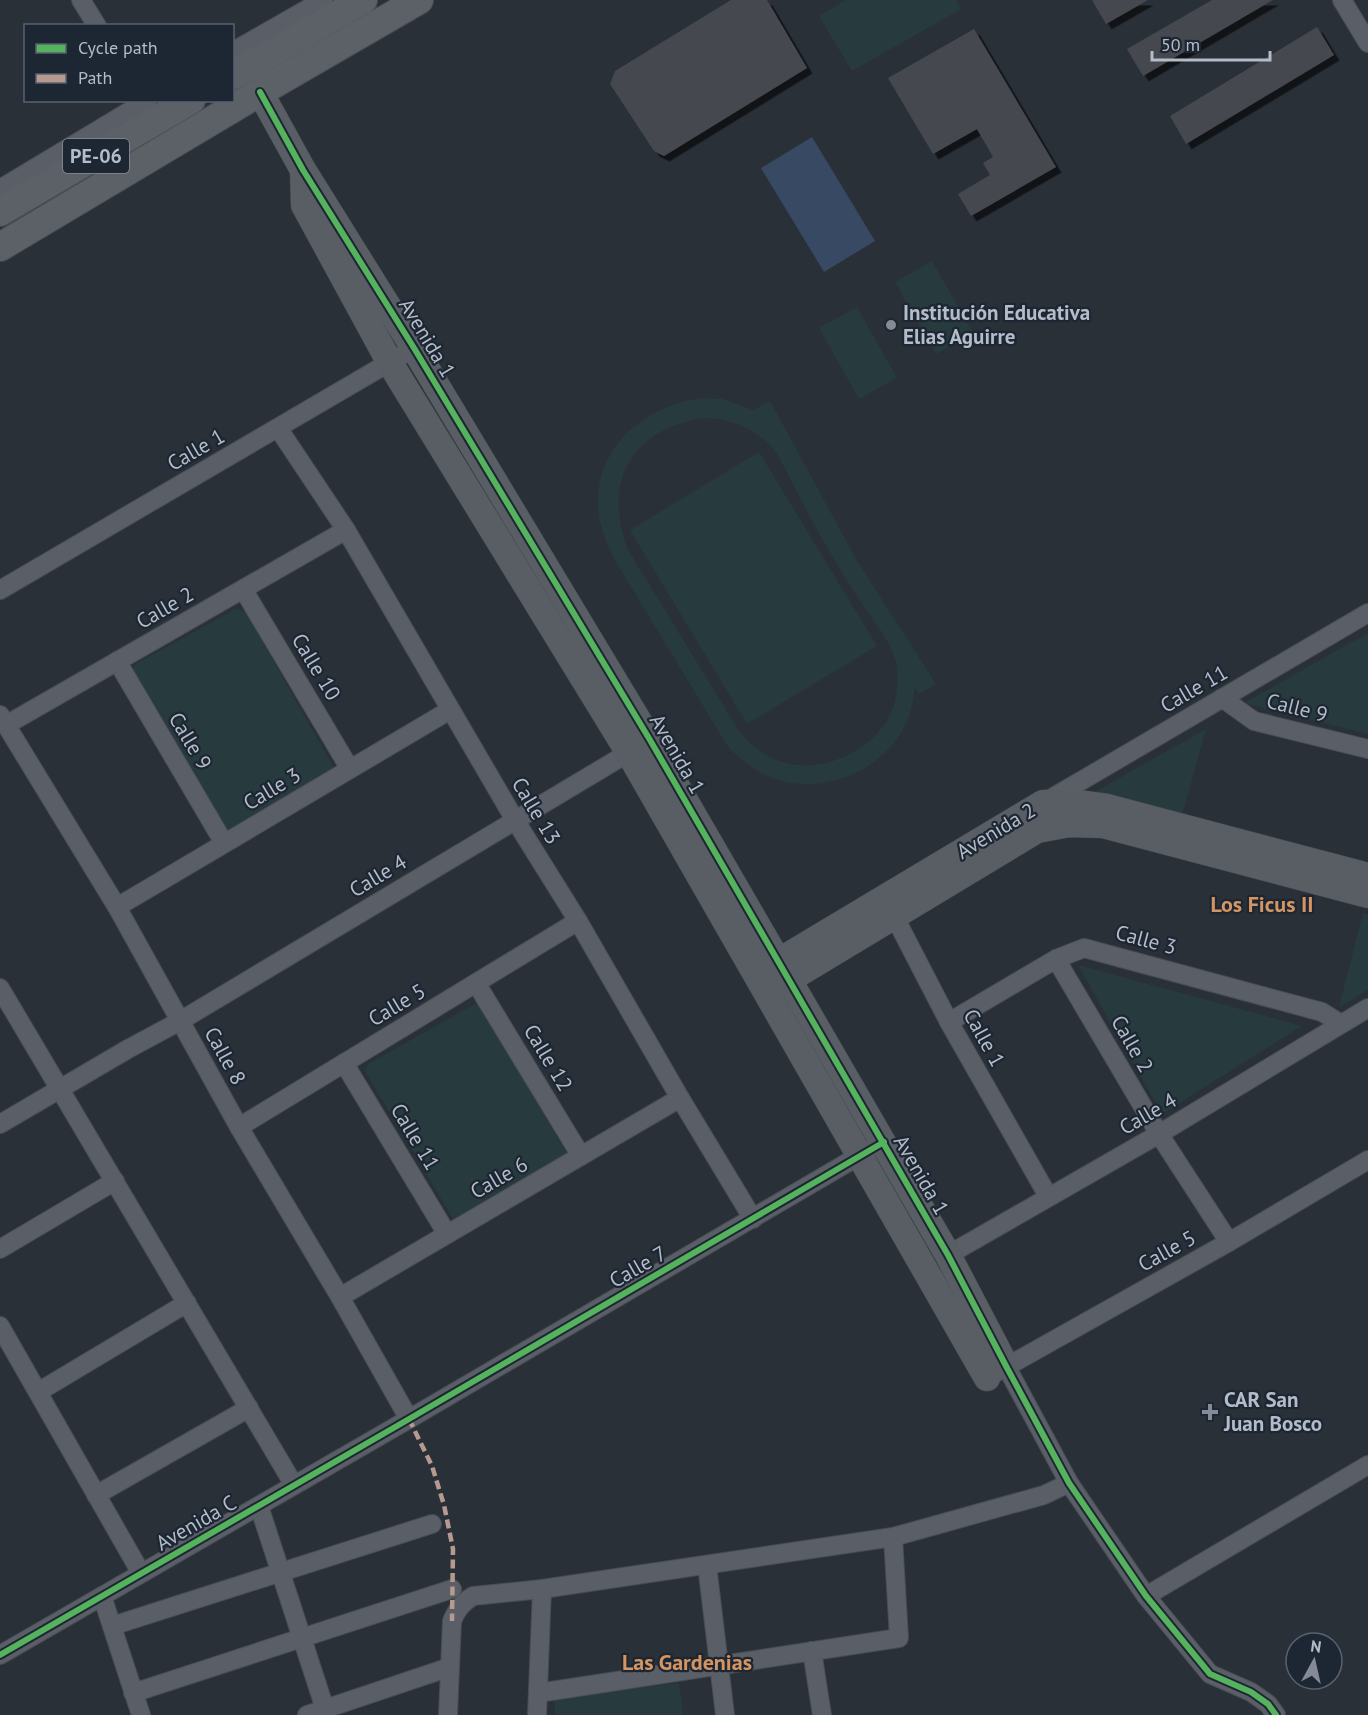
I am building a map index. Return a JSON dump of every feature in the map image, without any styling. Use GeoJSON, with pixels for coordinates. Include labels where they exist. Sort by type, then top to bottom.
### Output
{"type":"FeatureCollection","features":[{"type":"Feature","properties":{"kind":"main road"},"geometry":{"type":"LineString","coordinates":[[234,75],[363,0]]}},
{"type":"Feature","properties":{"kind":"main road","name":"PE-06"},"geometry":{"type":"LineString","coordinates":[[0,247],[419,0]]}},
{"type":"Feature","properties":{"kind":"main road","name":"PE-06"},"geometry":{"type":"LineString","coordinates":[[0,212],[129,137],[148,106],[177,102]]}},
{"type":"Feature","properties":{"kind":"main road"},"geometry":{"type":"LineString","coordinates":[[129,137],[127,142],[129,154],[132,159],[144,162]]}},
{"type":"Feature","properties":{"kind":"street"},"geometry":{"type":"LineString","coordinates":[[81,0],[96,24]]}},
{"type":"Feature","properties":{"kind":"street"},"geometry":{"type":"LineString","coordinates":[[234,51],[322,0]]}},
{"type":"Feature","properties":{"kind":"street"},"geometry":{"type":"LineString","coordinates":[[1342,0],[1368,44]]}},
{"type":"Feature","properties":{"kind":"street"},"geometry":{"type":"LineString","coordinates":[[260,92],[303,170]]}},
{"type":"Feature","properties":{"kind":"street"},"geometry":{"type":"LineString","coordinates":[[0,189],[148,106]]}},
{"type":"Feature","properties":{"kind":"street","name":"Avenida 1"},"geometry":{"type":"LineString","coordinates":[[303,170],[414,348],[650,740],[884,1142],[948,1255],[996,1372]]}},
{"type":"Feature","properties":{"kind":"street","name":"Avenida 1"},"geometry":{"type":"LineString","coordinates":[[303,170],[304,205],[390,363],[628,753],[860,1155],[996,1372]]}},
{"type":"Feature","properties":{"kind":"street","name":"Calle 1"},"geometry":{"type":"LineString","coordinates":[[0,590],[414,348]]}},
{"type":"Feature","properties":{"kind":"street","name":"Calle 13"},"geometry":{"type":"LineString","coordinates":[[278,428],[345,530],[753,1219]]}},
{"type":"Feature","properties":{"kind":"street","name":"Calle 2"},"geometry":{"type":"LineString","coordinates":[[3,720],[117,662],[345,530]]}},
{"type":"Feature","properties":{"kind":"street","name":"Calle 10"},"geometry":{"type":"LineString","coordinates":[[243,589],[350,768]]}},
{"type":"Feature","properties":{"kind":"street","name":"Calle 11"},"geometry":{"type":"LineString","coordinates":[[1043,803],[1368,613]]}},
{"type":"Feature","properties":{"kind":"street","name":"Calle 9"},"geometry":{"type":"LineString","coordinates":[[117,662],[224,843]]}},
{"type":"Feature","properties":{"kind":"street","name":"Calle 9"},"geometry":{"type":"LineString","coordinates":[[1222,699],[1254,721],[1368,749]]}},
{"type":"Feature","properties":{"kind":"street","name":"Calle 3"},"geometry":{"type":"LineString","coordinates":[[117,907],[450,710]]}},
{"type":"Feature","properties":{"kind":"street","name":"Calle 8"},"geometry":{"type":"LineString","coordinates":[[3,720],[117,907],[239,1127],[409,1419]]}},
{"type":"Feature","properties":{"kind":"street","name":"Calle 4"},"geometry":{"type":"LineString","coordinates":[[0,1124],[128,1049],[180,1022],[650,740]]}},
{"type":"Feature","properties":{"kind":"street","name":"Avenida 2"},"geometry":{"type":"LineString","coordinates":[[761,984],[890,907],[1043,803],[1077,803],[1107,807],[1368,876]]}},
{"type":"Feature","properties":{"kind":"street","name":"Avenida 2"},"geometry":{"type":"LineString","coordinates":[[890,907],[1037,830],[1069,824],[1103,825],[1368,896]]}},
{"type":"Feature","properties":{"kind":"street","name":"Calle 1"},"geometry":{"type":"LineString","coordinates":[[890,907],[949,1022],[1048,1196]]}},
{"type":"Feature","properties":{"kind":"street","name":"Calle 5"},"geometry":{"type":"LineString","coordinates":[[239,1127],[578,921]]}},
{"type":"Feature","properties":{"kind":"street","name":"Calle 3"},"geometry":{"type":"LineString","coordinates":[[949,1022],[1056,959],[1084,948],[1322,1012],[1341,1024]]}},
{"type":"Feature","properties":{"kind":"street","name":"Calle 2"},"geometry":{"type":"LineString","coordinates":[[1056,959],[1159,1134],[1229,1242]]}},
{"type":"Feature","properties":{"kind":"street","name":"Calle 12"},"geometry":{"type":"LineString","coordinates":[[476,983],[582,1156]]}},
{"type":"Feature","properties":{"kind":"street"},"geometry":{"type":"LineString","coordinates":[[3,1000],[60,1088],[294,1485]]}},
{"type":"Feature","properties":{"kind":"street","name":"Calle 4"},"geometry":{"type":"LineString","coordinates":[[948,1255],[1159,1134],[1368,1008]]}},
{"type":"Feature","properties":{"kind":"street","name":"Calle 11"},"geometry":{"type":"LineString","coordinates":[[344,1063],[447,1234]]}},
{"type":"Feature","properties":{"kind":"street","name":"Calle 6"},"geometry":{"type":"LineString","coordinates":[[340,1297],[680,1098]]}},
{"type":"Feature","properties":{"kind":"street","name":"Calle 7"},"geometry":{"type":"LineString","coordinates":[[409,1419],[884,1142]]}},
{"type":"Feature","properties":{"kind":"street","name":"Calle 5"},"geometry":{"type":"LineString","coordinates":[[996,1372],[1229,1242],[1368,1160]]}},
{"type":"Feature","properties":{"kind":"street"},"geometry":{"type":"LineString","coordinates":[[0,1249],[115,1180]]}},
{"type":"Feature","properties":{"kind":"street"},"geometry":{"type":"LineString","coordinates":[[38,1392],[187,1303]]}},
{"type":"Feature","properties":{"kind":"street"},"geometry":{"type":"LineString","coordinates":[[0,1326],[141,1573]]}},
{"type":"Feature","properties":{"kind":"street"},"geometry":{"type":"LineString","coordinates":[[996,1372],[1146,1596],[1210,1674],[1251,1692],[1268,1704],[1276,1715]]}},
{"type":"Feature","properties":{"kind":"street"},"geometry":{"type":"LineString","coordinates":[[96,1495],[249,1408]]}},
{"type":"Feature","properties":{"kind":"street","name":"Avenida C"},"geometry":{"type":"LineString","coordinates":[[0,1655],[409,1419]]}},
{"type":"Feature","properties":{"kind":"street"},"geometry":{"type":"LineString","coordinates":[[1146,1596],[1368,1465]]}},
{"type":"Feature","properties":{"kind":"street"},"geometry":{"type":"LineString","coordinates":[[448,1715],[452,1621],[456,1611],[473,1596],[542,1589],[893,1537],[1044,1496],[1069,1483]]}},
{"type":"Feature","properties":{"kind":"street"},"geometry":{"type":"LineString","coordinates":[[259,1506],[326,1712]]}},
{"type":"Feature","properties":{"kind":"street"},"geometry":{"type":"LineString","coordinates":[[112,1626],[432,1524]]}},
{"type":"Feature","properties":{"kind":"street"},"geometry":{"type":"LineString","coordinates":[[538,1693],[899,1638],[893,1537]]}},
{"type":"Feature","properties":{"kind":"street"},"geometry":{"type":"LineString","coordinates":[[707,1565],[725,1715]]}},
{"type":"Feature","properties":{"kind":"street"},"geometry":{"type":"LineString","coordinates":[[133,1693],[452,1589]]}},
{"type":"Feature","properties":{"kind":"street"},"geometry":{"type":"LineString","coordinates":[[537,1715],[542,1589]]}},
{"type":"Feature","properties":{"kind":"street"},"geometry":{"type":"LineString","coordinates":[[102,1596],[141,1715]]}},
{"type":"Feature","properties":{"kind":"street"},"geometry":{"type":"LineString","coordinates":[[812,1651],[822,1715]]}},
{"type":"Feature","properties":{"kind":"street"},"geometry":{"type":"LineString","coordinates":[[308,1715],[326,1712],[450,1667]]}},
{"type":"Feature","properties":{"kind":"green space"},"geometry":{"type":"Polygon","coordinates":[[[846,0],[956,0],[961,9],[852,71],[819,16],[846,0]]]}},
{"type":"Feature","properties":{"kind":"green space"},"geometry":{"type":"Polygon","coordinates":[[[932,261],[973,333],[936,354],[895,282],[932,261]]]}},
{"type":"Feature","properties":{"kind":"green space"},"geometry":{"type":"Polygon","coordinates":[[[857,307],[897,378],[859,399],[819,328],[857,307]]]}},
{"type":"Feature","properties":{"kind":"green space"},"geometry":{"type":"Polygon","coordinates":[[[702,398],[723,399],[753,410],[770,401],[856,559],[936,684],[919,694],[915,688],[908,719],[888,750],[874,762],[841,779],[805,784],[787,782],[762,773],[734,753],[728,747],[613,557],[600,522],[598,498],[602,475],[610,455],[622,438],[639,423],[658,411],[702,398]],[[702,418],[677,424],[657,434],[641,447],[629,462],[621,481],[619,501],[620,524],[627,548],[739,731],[748,741],[770,757],[783,762],[814,765],[830,762],[859,748],[872,738],[883,727],[891,713],[897,691],[897,668],[892,650],[835,562],[773,448],[745,427],[702,418]]]}},
{"type":"Feature","properties":{"kind":"green space"},"geometry":{"type":"Polygon","coordinates":[[[759,452],[877,646],[747,724],[630,530],[759,452]]]}},
{"type":"Feature","properties":{"kind":"green space"},"geometry":{"type":"Polygon","coordinates":[[[235,609],[246,612],[334,768],[332,773],[231,834],[224,832],[133,673],[134,665],[235,609]]]}},
{"type":"Feature","properties":{"kind":"green space"},"geometry":{"type":"Polygon","coordinates":[[[1368,633],[1368,734],[1244,703],[1368,633]]]}},
{"type":"Feature","properties":{"kind":"green space"},"geometry":{"type":"Polygon","coordinates":[[[1206,729],[1181,819],[1093,793],[1206,729]]]}},
{"type":"Feature","properties":{"kind":"green space"},"geometry":{"type":"Polygon","coordinates":[[[1363,913],[1368,914],[1368,990],[1339,1007],[1363,913]]]}},
{"type":"Feature","properties":{"kind":"green space"},"geometry":{"type":"Polygon","coordinates":[[[1078,965],[1302,1026],[1162,1114],[1078,965]]]}},
{"type":"Feature","properties":{"kind":"green space"},"geometry":{"type":"Polygon","coordinates":[[[475,1004],[479,1005],[567,1154],[459,1220],[453,1219],[365,1071],[368,1064],[475,1004]]]}},
{"type":"Feature","properties":{"kind":"green space"},"geometry":{"type":"Polygon","coordinates":[[[679,1683],[683,1715],[555,1715],[555,1698],[679,1683]]]}},
{"type":"Feature","properties":{"kind":"water"},"geometry":{"type":"Polygon","coordinates":[[[812,137],[875,241],[824,272],[761,168],[812,137]]]}},
{"type":"Feature","properties":{"kind":"building"},"geometry":{"type":"Polygon","coordinates":[[[731,0],[767,0],[807,68],[664,156],[654,151],[610,84],[615,71],[731,0]]]}},
{"type":"Feature","properties":{"kind":"building"},"geometry":{"type":"Polygon","coordinates":[[[1092,0],[1148,0],[1106,24],[1092,0]]]}},
{"type":"Feature","properties":{"kind":"building"},"geometry":{"type":"Polygon","coordinates":[[[1212,0],[1273,0],[1143,76],[1127,49],[1212,0]]]}},
{"type":"Feature","properties":{"kind":"building"},"geometry":{"type":"Polygon","coordinates":[[[1317,27],[1334,55],[1186,144],[1170,116],[1317,27]]]}},
{"type":"Feature","properties":{"kind":"building"},"geometry":{"type":"Polygon","coordinates":[[[974,29],[1056,167],[971,216],[958,194],[990,175],[983,163],[993,157],[977,129],[933,154],[888,78],[974,29]]]}},
{"type":"Feature","properties":{"kind":"marked path"},"geometry":{"type":"LineString","coordinates":[[409,1419],[432,1466],[444,1505],[453,1549],[452,1621]]}},
{"type":"Feature","properties":{"kind":"cycle path"},"geometry":{"type":"LineString","coordinates":[[260,92],[303,170],[414,348],[650,740],[948,1255],[1069,1483],[1146,1596],[1210,1674],[1251,1692],[1268,1704],[1276,1715]]}},
{"type":"Feature","properties":{"kind":"cycle path"},"geometry":{"type":"LineString","coordinates":[[0,1655],[884,1142]]}},
{"type":"Feature","properties":{"kind":"place","name":"Institución Educativa Elias Aguirre"},"geometry":{"type":"Point","coordinates":[891,325]}},
{"type":"Feature","properties":{"kind":"place","name":"CAR San Juan Bosco"},"geometry":{"type":"Point","coordinates":[1210,1412]}},
{"type":"Feature","properties":{"kind":"district","name":"Los Ficus II"},"geometry":{"type":"Point","coordinates":[1262,904]}},
{"type":"Feature","properties":{"kind":"district","name":"Las Gardenias"},"geometry":{"type":"Point","coordinates":[687,1662]}}]}
